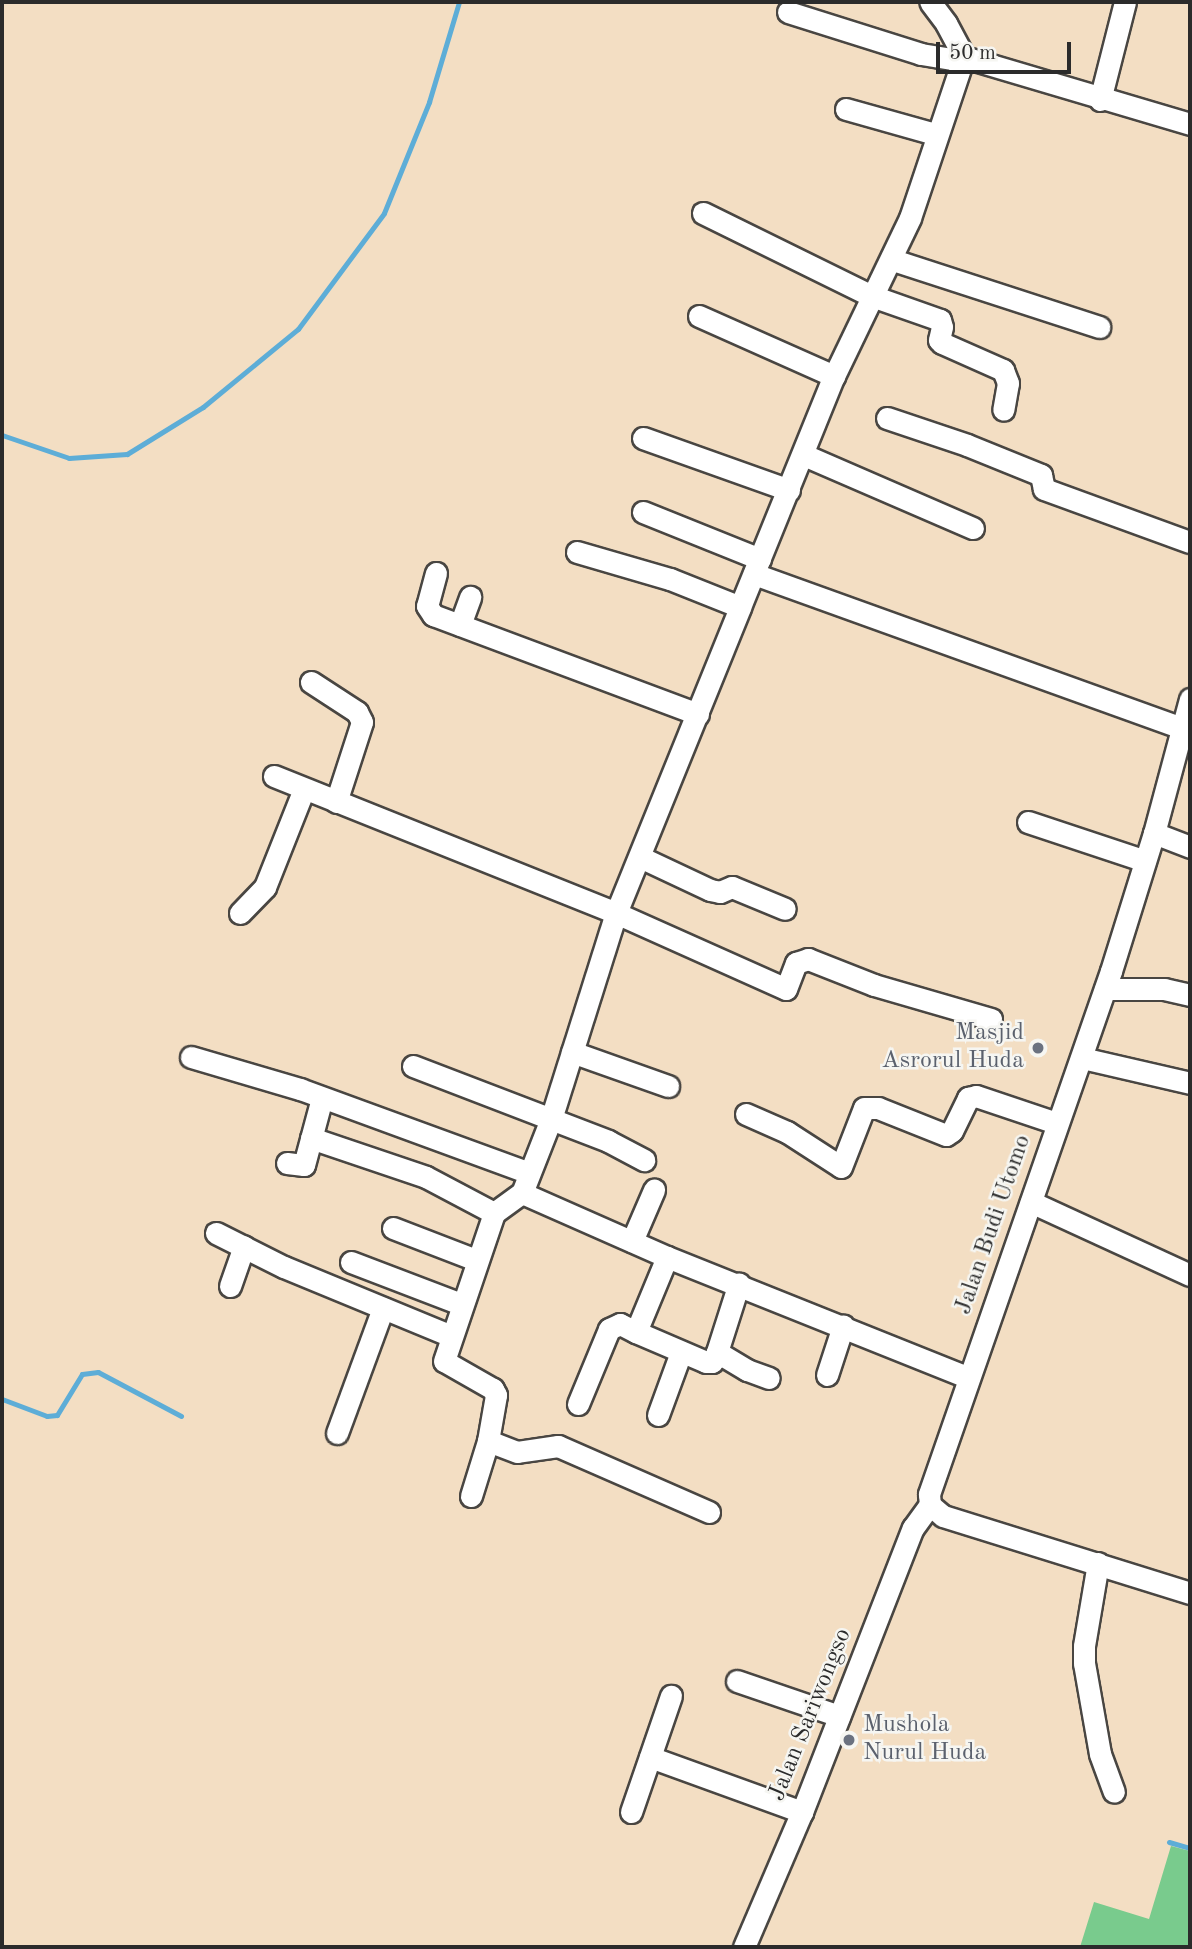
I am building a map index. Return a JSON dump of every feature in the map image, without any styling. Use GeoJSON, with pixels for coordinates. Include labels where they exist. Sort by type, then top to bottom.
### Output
{"type":"FeatureCollection","features":[{"type":"Feature","properties":{"kind":"street"},"geometry":{"type":"LineString","coordinates":[[471,1496],[488,1441],[496,1395],[493,1389],[444,1361],[451,1336],[476,1259],[495,1213],[525,1183],[551,1119],[616,913],[835,376],[872,296],[893,260],[910,218],[935,134],[964,57],[946,23],[930,2]]}},
{"type":"Feature","properties":{"kind":"street"},"geometry":{"type":"LineString","coordinates":[[1100,100],[1125,2]]}},
{"type":"Feature","properties":{"kind":"street"},"geometry":{"type":"LineString","coordinates":[[788,12],[921,54],[953,59],[964,57],[1100,100],[1190,124]]}},
{"type":"Feature","properties":{"kind":"street"},"geometry":{"type":"LineString","coordinates":[[846,109],[935,134]]}},
{"type":"Feature","properties":{"kind":"street"},"geometry":{"type":"LineString","coordinates":[[703,213],[872,296],[940,320],[942,327],[939,340],[1003,370],[1008,383],[1003,410]]}},
{"type":"Feature","properties":{"kind":"street"},"geometry":{"type":"LineString","coordinates":[[893,260],[1099,327]]}},
{"type":"Feature","properties":{"kind":"street"},"geometry":{"type":"LineString","coordinates":[[699,316],[835,376]]}},
{"type":"Feature","properties":{"kind":"street"},"geometry":{"type":"LineString","coordinates":[[887,418],[967,445],[1041,475],[1044,489],[1190,542]]}},
{"type":"Feature","properties":{"kind":"street"},"geometry":{"type":"LineString","coordinates":[[643,438],[789,490]]}},
{"type":"Feature","properties":{"kind":"street"},"geometry":{"type":"LineString","coordinates":[[804,455],[973,528]]}},
{"type":"Feature","properties":{"kind":"street"},"geometry":{"type":"LineString","coordinates":[[643,512],[757,567],[1182,728]]}},
{"type":"Feature","properties":{"kind":"street"},"geometry":{"type":"LineString","coordinates":[[578,552],[670,579],[740,607]]}},
{"type":"Feature","properties":{"kind":"street"},"geometry":{"type":"LineString","coordinates":[[436,573],[428,611],[698,714]]}},
{"type":"Feature","properties":{"kind":"street"},"geometry":{"type":"LineString","coordinates":[[460,625],[470,597]]}},
{"type":"Feature","properties":{"kind":"street"},"geometry":{"type":"LineString","coordinates":[[311,682],[357,712],[362,722],[336,802]]}},
{"type":"Feature","properties":{"kind":"street","name":"Jalan Budi Utomo"},"geometry":{"type":"LineString","coordinates":[[930,1505],[929,1494],[1105,989],[1146,861],[1190,699]]}},
{"type":"Feature","properties":{"kind":"street"},"geometry":{"type":"LineString","coordinates":[[274,776],[616,913],[786,989],[796,963],[808,959],[874,985],[991,1019]]}},
{"type":"Feature","properties":{"kind":"street"},"geometry":{"type":"LineString","coordinates":[[240,914],[265,887],[304,789]]}},
{"type":"Feature","properties":{"kind":"street"},"geometry":{"type":"LineString","coordinates":[[1028,822],[1146,861]]}},
{"type":"Feature","properties":{"kind":"street"},"geometry":{"type":"LineString","coordinates":[[1154,833],[1190,847]]}},
{"type":"Feature","properties":{"kind":"street"},"geometry":{"type":"LineString","coordinates":[[640,857],[710,890],[720,892],[732,887],[785,909]]}},
{"type":"Feature","properties":{"kind":"street"},"geometry":{"type":"LineString","coordinates":[[1105,989],[1164,989],[1190,995]]}},
{"type":"Feature","properties":{"kind":"street"},"geometry":{"type":"LineString","coordinates":[[572,1052],[668,1086]]}},
{"type":"Feature","properties":{"kind":"street"},"geometry":{"type":"LineString","coordinates":[[191,1057],[323,1098],[525,1183],[632,1241],[969,1378]]}},
{"type":"Feature","properties":{"kind":"street"},"geometry":{"type":"LineString","coordinates":[[1082,1058],[1190,1083]]}},
{"type":"Feature","properties":{"kind":"street"},"geometry":{"type":"LineString","coordinates":[[413,1066],[608,1141],[644,1160]]}},
{"type":"Feature","properties":{"kind":"street"},"geometry":{"type":"LineString","coordinates":[[746,1114],[787,1132],[841,1167],[864,1108],[878,1108],[946,1135],[952,1131],[968,1098],[976,1096],[1056,1124]]}},
{"type":"Feature","properties":{"kind":"street"},"geometry":{"type":"LineString","coordinates":[[286,1163],[304,1165],[323,1098]]}},
{"type":"Feature","properties":{"kind":"street"},"geometry":{"type":"LineString","coordinates":[[311,1138],[426,1177],[495,1213]]}},
{"type":"Feature","properties":{"kind":"street"},"geometry":{"type":"LineString","coordinates":[[632,1241],[654,1190]]}},
{"type":"Feature","properties":{"kind":"street"},"geometry":{"type":"LineString","coordinates":[[1031,1202],[1190,1275]]}},
{"type":"Feature","properties":{"kind":"street"},"geometry":{"type":"LineString","coordinates":[[393,1228],[476,1259]]}},
{"type":"Feature","properties":{"kind":"street"},"geometry":{"type":"LineString","coordinates":[[216,1233],[284,1267],[451,1336]]}},
{"type":"Feature","properties":{"kind":"street"},"geometry":{"type":"LineString","coordinates":[[230,1286],[244,1246]]}},
{"type":"Feature","properties":{"kind":"street"},"geometry":{"type":"LineString","coordinates":[[636,1332],[667,1256]]}},
{"type":"Feature","properties":{"kind":"street"},"geometry":{"type":"LineString","coordinates":[[351,1262],[461,1304]]}},
{"type":"Feature","properties":{"kind":"street"},"geometry":{"type":"LineString","coordinates":[[578,1404],[608,1329],[620,1324],[710,1363],[717,1352],[739,1283]]}},
{"type":"Feature","properties":{"kind":"street"},"geometry":{"type":"LineString","coordinates":[[337,1433],[383,1308]]}},
{"type":"Feature","properties":{"kind":"street"},"geometry":{"type":"LineString","coordinates":[[827,1375],[843,1326]]}},
{"type":"Feature","properties":{"kind":"street"},"geometry":{"type":"LineString","coordinates":[[658,1415],[681,1352]]}},
{"type":"Feature","properties":{"kind":"street"},"geometry":{"type":"LineString","coordinates":[[717,1352],[747,1370],[769,1378]]}},
{"type":"Feature","properties":{"kind":"street"},"geometry":{"type":"LineString","coordinates":[[488,1441],[517,1452],[558,1446],[709,1512]]}},
{"type":"Feature","properties":{"kind":"street"},"geometry":{"type":"LineString","coordinates":[[930,1505],[943,1516],[1190,1593]]}},
{"type":"Feature","properties":{"kind":"street","name":"Jalan Sariwongso"},"geometry":{"type":"LineString","coordinates":[[744,1947],[802,1812],[913,1528],[930,1505]]}},
{"type":"Feature","properties":{"kind":"street"},"geometry":{"type":"LineString","coordinates":[[1098,1563],[1084,1646],[1084,1663],[1100,1754],[1114,1792]]}},
{"type":"Feature","properties":{"kind":"street"},"geometry":{"type":"LineString","coordinates":[[737,1681],[839,1716]]}},
{"type":"Feature","properties":{"kind":"street"},"geometry":{"type":"LineString","coordinates":[[631,1812],[671,1696]]}},
{"type":"Feature","properties":{"kind":"street"},"geometry":{"type":"LineString","coordinates":[[650,1757],[802,1812]]}},
{"type":"Feature","properties":{"kind":"green space"},"geometry":{"type":"Polygon","coordinates":[[[1171,1846],[1190,1851],[1190,1947],[1080,1947],[1094,1902],[1149,1919],[1171,1846]]]}},
{"type":"Feature","properties":{"kind":"waterway"},"geometry":{"type":"LineString","coordinates":[[2,435],[69,458],[127,454],[203,407],[298,329],[384,213],[429,102],[459,2]]}},
{"type":"Feature","properties":{"kind":"waterway"},"geometry":{"type":"LineString","coordinates":[[2,1399],[47,1416],[57,1415],[82,1374],[98,1372],[181,1416]]}},
{"type":"Feature","properties":{"kind":"waterway"},"geometry":{"type":"LineString","coordinates":[[1169,1842],[1190,1848]]}},
{"type":"Feature","properties":{"kind":"place","name":"Masjid Asrorul Huda"},"geometry":{"type":"Point","coordinates":[1038,1048]}},
{"type":"Feature","properties":{"kind":"place","name":"Mushola Nurul Huda"},"geometry":{"type":"Point","coordinates":[849,1740]}}]}
